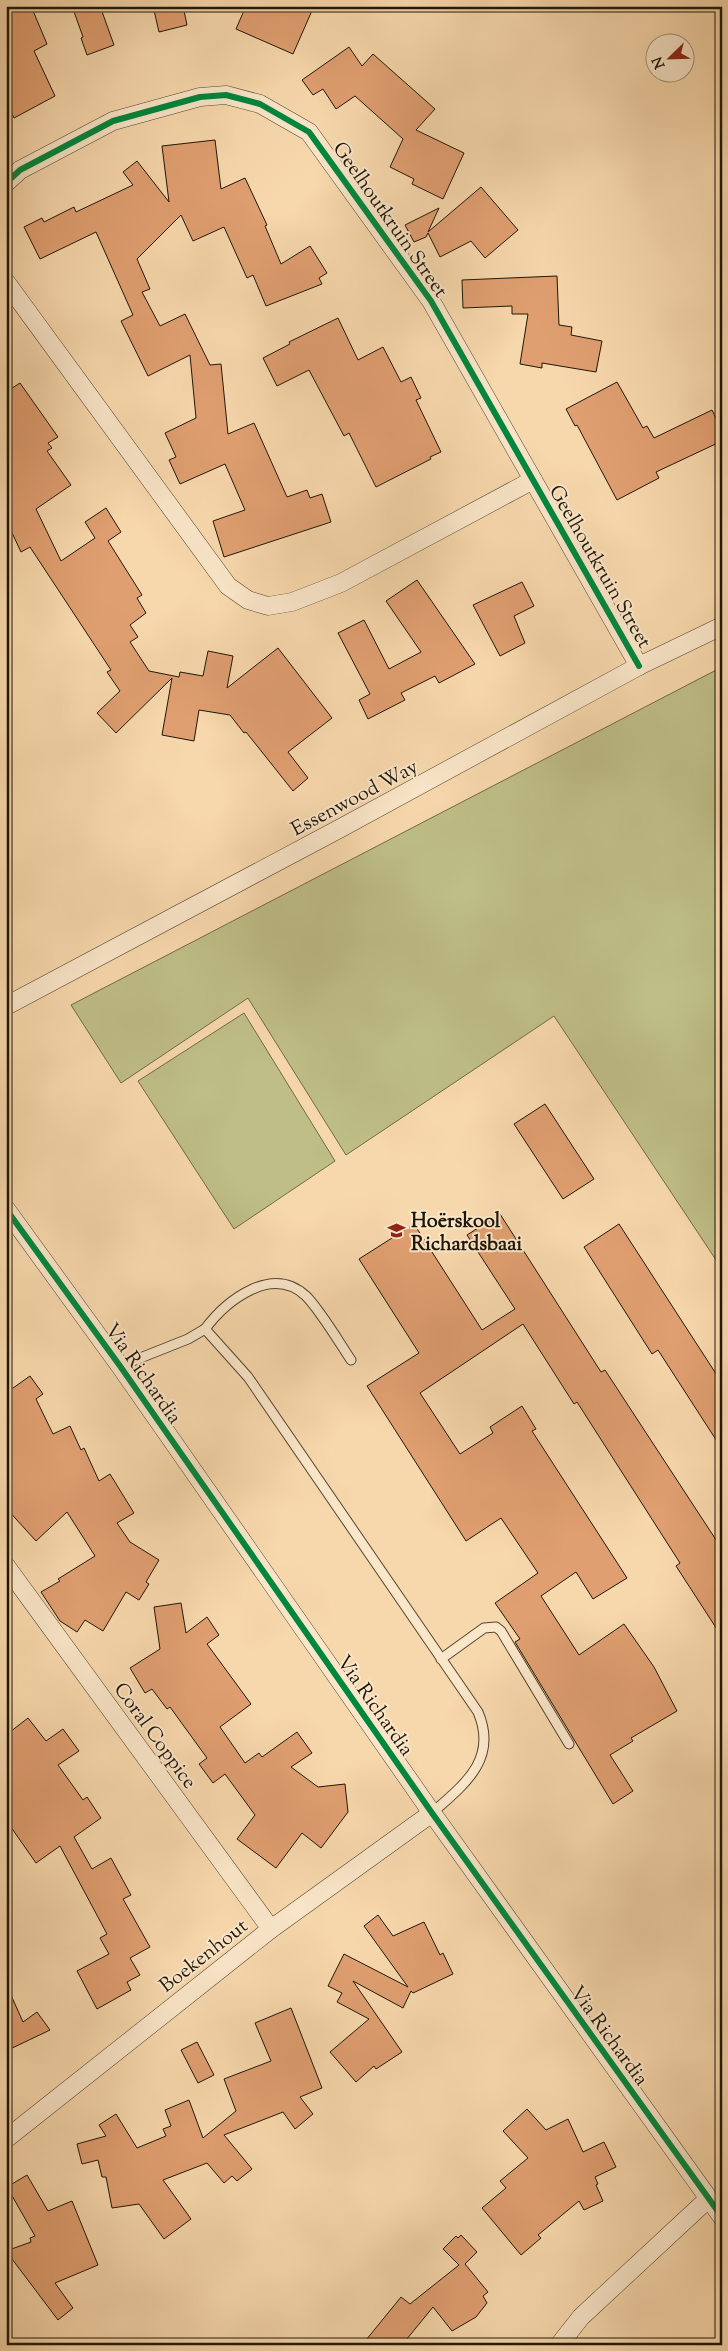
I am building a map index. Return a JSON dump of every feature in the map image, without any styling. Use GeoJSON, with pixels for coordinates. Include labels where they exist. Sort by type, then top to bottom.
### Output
{"type":"FeatureCollection","features":[{"type":"Feature","properties":{"kind":"street","name":"Geelhoutkruin Street"},"geometry":{"type":"LineString","coordinates":[[6,183],[20,170],[113,121],[200,97],[226,95],[260,104],[309,132],[431,301],[639,666]]}},
{"type":"Feature","properties":{"kind":"street","name":"Geelhoutkruin Street"},"geometry":{"type":"LineString","coordinates":[[6,282],[228,586],[248,600],[268,606],[292,602],[341,583],[533,480]]}},
{"type":"Feature","properties":{"kind":"street","name":"Essenwood Way"},"geometry":{"type":"LineString","coordinates":[[6,1006],[339,829],[639,666],[722,626]]}},
{"type":"Feature","properties":{"kind":"street","name":"Via Richardia"},"geometry":{"type":"LineString","coordinates":[[6,1209],[120,1366],[432,1812],[722,2217]]}},
{"type":"Feature","properties":{"kind":"street","name":"Coral Coppice"},"geometry":{"type":"LineString","coordinates":[[6,1566],[271,1929]]}},
{"type":"Feature","properties":{"kind":"street","name":"Boekenhout"},"geometry":{"type":"LineString","coordinates":[[6,2139],[271,1929],[432,1812]]}},
{"type":"Feature","properties":{"kind":"street"},"geometry":{"type":"LineString","coordinates":[[559,2345],[582,2316],[708,2199]]}},
{"type":"Feature","properties":{"kind":"lane"},"geometry":{"type":"LineString","coordinates":[[120,1366],[188,1339],[205,1329],[217,1313],[239,1294],[258,1287],[282,1284],[294,1288],[306,1297],[351,1360]]}},
{"type":"Feature","properties":{"kind":"lane"},"geometry":{"type":"LineString","coordinates":[[205,1329],[248,1376],[478,1712],[483,1724],[486,1741],[480,1762],[459,1789],[432,1812]]}},
{"type":"Feature","properties":{"kind":"lane"},"geometry":{"type":"LineString","coordinates":[[441,1658],[484,1628],[496,1627],[501,1631],[569,1744]]}},
{"type":"Feature","properties":{"kind":"shaded area"},"geometry":{"type":"Polygon","coordinates":[[[722,667],[722,1269],[554,1016],[346,1155],[248,998],[121,1083],[71,1005],[722,667]]]}},
{"type":"Feature","properties":{"kind":"shaded area"},"geometry":{"type":"Polygon","coordinates":[[[244,1013],[335,1161],[234,1229],[138,1081],[244,1013]]]}},
{"type":"Feature","properties":{"kind":"building"},"geometry":{"type":"Polygon","coordinates":[[[6,6],[31,6],[47,44],[34,51],[55,96],[14,118],[6,101],[6,6]]]}},
{"type":"Feature","properties":{"kind":"building"},"geometry":{"type":"Polygon","coordinates":[[[72,6],[100,6],[114,45],[87,55],[72,6]]]}},
{"type":"Feature","properties":{"kind":"building"},"geometry":{"type":"Polygon","coordinates":[[[153,6],[183,6],[187,25],[159,32],[153,6]]]}},
{"type":"Feature","properties":{"kind":"building"},"geometry":{"type":"Polygon","coordinates":[[[246,6],[314,6],[293,54],[236,29],[246,6]]]}},
{"type":"Feature","properties":{"kind":"building"},"geometry":{"type":"Polygon","coordinates":[[[349,47],[362,66],[373,54],[435,109],[416,130],[464,153],[443,199],[412,184],[414,179],[390,167],[403,139],[355,96],[336,109],[323,89],[313,95],[302,80],[349,47]]]}},
{"type":"Feature","properties":{"kind":"building"},"geometry":{"type":"Polygon","coordinates":[[[215,140],[221,189],[245,178],[267,225],[265,226],[281,264],[310,246],[327,273],[319,278],[322,284],[266,306],[253,275],[247,278],[224,227],[193,241],[181,215],[137,259],[150,289],[142,292],[160,326],[185,314],[210,365],[221,364],[228,434],[254,423],[287,497],[307,490],[310,498],[322,494],[331,522],[224,557],[213,521],[245,510],[225,464],[180,484],[169,460],[176,457],[165,433],[196,418],[190,355],[148,376],[121,321],[133,315],[96,232],[40,259],[24,227],[42,218],[44,222],[74,207],[76,212],[133,185],[123,172],[137,161],[169,202],[162,146],[215,140]]]}},
{"type":"Feature","properties":{"kind":"building"},"geometry":{"type":"Polygon","coordinates":[[[481,187],[518,230],[485,258],[471,241],[440,257],[428,233],[426,237],[414,242],[405,225],[439,208],[428,232],[481,187]]]}},
{"type":"Feature","properties":{"kind":"building"},"geometry":{"type":"Polygon","coordinates":[[[557,276],[559,325],[572,327],[571,335],[602,341],[596,372],[542,363],[542,368],[520,364],[528,314],[512,314],[512,306],[463,308],[462,280],[557,276]]]}},
{"type":"Feature","properties":{"kind":"building"},"geometry":{"type":"Polygon","coordinates":[[[338,318],[358,360],[383,347],[401,382],[411,377],[421,398],[416,400],[441,452],[376,487],[349,433],[344,436],[309,370],[277,386],[263,358],[290,344],[289,342],[338,318]]]}},
{"type":"Feature","properties":{"kind":"building"},"geometry":{"type":"Polygon","coordinates":[[[617,382],[643,428],[647,426],[654,438],[712,410],[722,431],[722,441],[656,472],[659,478],[617,500],[577,425],[575,426],[566,409],[617,382]]]}},
{"type":"Feature","properties":{"kind":"building"},"geometry":{"type":"Polygon","coordinates":[[[20,383],[58,437],[48,443],[52,448],[47,451],[71,485],[36,509],[61,561],[95,538],[85,522],[106,508],[121,532],[108,541],[142,595],[137,598],[146,613],[130,625],[138,637],[130,642],[149,671],[179,677],[180,672],[203,676],[208,651],[233,656],[227,688],[278,648],[332,718],[288,752],[308,778],[293,791],[230,715],[199,710],[194,741],[162,735],[172,678],[116,733],[97,713],[120,691],[107,672],[111,670],[30,547],[21,552],[6,520],[6,392],[20,383]]]}},
{"type":"Feature","properties":{"kind":"building"},"geometry":{"type":"Polygon","coordinates":[[[417,580],[475,664],[439,683],[435,676],[401,693],[405,700],[368,719],[359,700],[370,694],[338,633],[364,620],[389,669],[421,652],[386,601],[417,580]]]}},
{"type":"Feature","properties":{"kind":"building"},"geometry":{"type":"Polygon","coordinates":[[[522,582],[534,606],[514,616],[525,643],[500,656],[473,605],[522,582]]]}},
{"type":"Feature","properties":{"kind":"building"},"geometry":{"type":"Polygon","coordinates":[[[545,1104],[594,1179],[563,1199],[514,1124],[545,1104]]]}},
{"type":"Feature","properties":{"kind":"building"},"geometry":{"type":"Polygon","coordinates":[[[500,1214],[601,1372],[605,1370],[722,1549],[722,1637],[676,1566],[680,1563],[577,1402],[574,1404],[523,1324],[420,1393],[460,1454],[493,1433],[490,1427],[522,1406],[536,1429],[532,1431],[627,1578],[593,1599],[576,1572],[541,1596],[579,1655],[624,1624],[654,1667],[677,1711],[631,1738],[633,1741],[610,1755],[633,1791],[613,1804],[515,1642],[520,1639],[495,1603],[538,1573],[501,1518],[466,1541],[367,1386],[419,1353],[359,1259],[414,1224],[482,1330],[515,1309],[467,1235],[500,1214]]]}},
{"type":"Feature","properties":{"kind":"building"},"geometry":{"type":"Polygon","coordinates":[[[619,1224],[722,1383],[722,1449],[658,1350],[652,1354],[584,1247],[619,1224]]]}},
{"type":"Feature","properties":{"kind":"building"},"geometry":{"type":"Polygon","coordinates":[[[30,1376],[43,1394],[36,1399],[53,1434],[70,1426],[81,1450],[84,1448],[99,1481],[110,1474],[134,1513],[117,1523],[130,1542],[159,1560],[146,1582],[149,1584],[139,1600],[126,1592],[103,1631],[85,1620],[77,1632],[60,1621],[41,1592],[95,1556],[67,1512],[36,1541],[6,1508],[6,1393],[30,1376]]]}},
{"type":"Feature","properties":{"kind":"building"},"geometry":{"type":"Polygon","coordinates":[[[181,1603],[186,1633],[207,1617],[219,1635],[207,1644],[251,1704],[220,1727],[245,1763],[259,1753],[262,1757],[297,1732],[312,1753],[291,1767],[318,1787],[345,1784],[348,1812],[321,1848],[302,1833],[276,1868],[237,1839],[255,1815],[225,1774],[213,1783],[199,1764],[207,1758],[170,1707],[167,1709],[152,1689],[145,1693],[130,1668],[160,1649],[154,1607],[181,1603]]]}},
{"type":"Feature","properties":{"kind":"building"},"geometry":{"type":"Polygon","coordinates":[[[28,1718],[46,1741],[63,1729],[79,1751],[58,1765],[83,1800],[87,1797],[101,1818],[74,1837],[92,1869],[111,1858],[131,1895],[123,1899],[150,1947],[130,1958],[140,1975],[127,1982],[131,1990],[97,2009],[77,1971],[109,1954],[100,1938],[107,1934],[60,1846],[36,1863],[6,1820],[6,1735],[28,1718]]]}},
{"type":"Feature","properties":{"kind":"building"},"geometry":{"type":"Polygon","coordinates":[[[378,1915],[393,1936],[424,1922],[440,1955],[443,1953],[453,1974],[413,1993],[411,1991],[403,2008],[353,1981],[402,2052],[376,2069],[374,2066],[356,2082],[330,2052],[369,2019],[337,2002],[342,1993],[328,1986],[344,1954],[408,1987],[364,1926],[378,1915]]]}},
{"type":"Feature","properties":{"kind":"building"},"geometry":{"type":"Polygon","coordinates":[[[6,1984],[23,2022],[37,2012],[50,2030],[6,2051],[6,1984]]]}},
{"type":"Feature","properties":{"kind":"building"},"geometry":{"type":"Polygon","coordinates":[[[291,2008],[322,2088],[300,2097],[313,2114],[295,2129],[283,2112],[224,2135],[252,2169],[237,2181],[232,2176],[224,2183],[207,2163],[163,2180],[191,2219],[164,2239],[139,2204],[112,2208],[106,2177],[102,2177],[98,2160],[82,2164],[77,2144],[106,2136],[99,2125],[116,2114],[137,2148],[166,2136],[163,2129],[171,2126],[165,2110],[189,2100],[203,2138],[236,2111],[224,2079],[271,2061],[255,2023],[291,2008]]]}},
{"type":"Feature","properties":{"kind":"building"},"geometry":{"type":"Polygon","coordinates":[[[197,2042],[214,2075],[198,2083],[181,2050],[197,2042]]]}},
{"type":"Feature","properties":{"kind":"building"},"geometry":{"type":"Polygon","coordinates":[[[527,2109],[546,2130],[568,2119],[583,2152],[604,2142],[616,2167],[595,2177],[598,2184],[596,2185],[603,2201],[584,2210],[579,2201],[538,2235],[541,2238],[521,2255],[482,2208],[506,2188],[500,2181],[528,2158],[503,2131],[527,2109]]]}},
{"type":"Feature","properties":{"kind":"building"},"geometry":{"type":"Polygon","coordinates":[[[27,2175],[48,2211],[72,2201],[98,2265],[55,2283],[73,2308],[58,2320],[6,2251],[31,2242],[30,2238],[35,2236],[7,2187],[27,2175]]]}},
{"type":"Feature","properties":{"kind":"building"},"geometry":{"type":"Polygon","coordinates":[[[461,2235],[477,2252],[465,2264],[488,2292],[483,2296],[487,2303],[476,2317],[452,2331],[433,2307],[402,2345],[362,2345],[401,2297],[410,2304],[459,2265],[443,2249],[456,2236],[458,2238],[461,2235]]]}},
{"type":"Feature","properties":{"kind":"cycle path"},"geometry":{"type":"LineString","coordinates":[[6,183],[20,170],[113,121],[200,97],[226,95],[260,104],[309,132],[431,301],[639,666]]}},
{"type":"Feature","properties":{"kind":"cycle path"},"geometry":{"type":"LineString","coordinates":[[6,1209],[120,1366],[432,1813],[722,2217]]}},
{"type":"Feature","properties":{"kind":"place","name":"Hoërskool Richardsbaai"},"geometry":{"type":"Point","coordinates":[397,1231]}}]}
